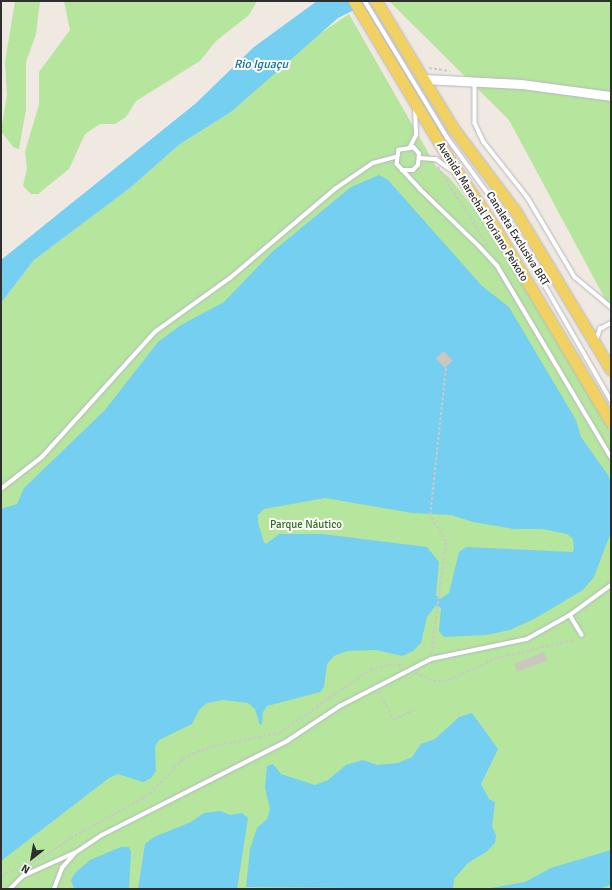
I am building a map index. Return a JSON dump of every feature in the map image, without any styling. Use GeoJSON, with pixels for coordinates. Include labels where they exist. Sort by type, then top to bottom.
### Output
{"type":"FeatureCollection","features":[{"type":"Feature","properties":{"kind":"main road","name":"Avenida Marechal Floriano Peixoto"},"geometry":{"type":"LineString","coordinates":[[354,1],[381,27],[424,79],[453,128],[516,212],[611,370]]}},
{"type":"Feature","properties":{"kind":"main road","name":"Avenida Marechal Floriano Peixoto"},"geometry":{"type":"LineString","coordinates":[[376,1],[381,27],[411,97],[474,195],[611,422]]}},
{"type":"Feature","properties":{"kind":"street"},"geometry":{"type":"LineString","coordinates":[[424,79],[475,80],[611,96]]}},
{"type":"Feature","properties":{"kind":"lane","name":"Canaleta Exclusiva BRT"},"geometry":{"type":"LineString","coordinates":[[365,1],[447,137],[508,221],[611,400]]}},
{"type":"Feature","properties":{"kind":"lane"},"geometry":{"type":"LineString","coordinates":[[475,80],[475,123],[484,142],[528,198],[575,277],[611,307]]}},
{"type":"Feature","properties":{"kind":"lane"},"geometry":{"type":"LineString","coordinates":[[410,147],[417,126],[411,97]]}},
{"type":"Feature","properties":{"kind":"lane"},"geometry":{"type":"LineString","coordinates":[[1,489],[42,457],[155,332],[236,273],[336,189],[373,163],[396,157],[402,148],[410,147],[417,151],[420,158]]}},
{"type":"Feature","properties":{"kind":"lane"},"geometry":{"type":"LineString","coordinates":[[396,157],[402,170],[497,265],[611,458]]}},
{"type":"Feature","properties":{"kind":"lane"},"geometry":{"type":"LineString","coordinates":[[420,158],[442,162],[474,195]]}},
{"type":"Feature","properties":{"kind":"lane"},"geometry":{"type":"LineString","coordinates":[[402,170],[413,170],[420,158]]}},
{"type":"Feature","properties":{"kind":"lane"},"geometry":{"type":"LineString","coordinates":[[596,344],[600,329],[611,323]]}},
{"type":"Feature","properties":{"kind":"lane"},"geometry":{"type":"LineString","coordinates":[[10,889],[23,876],[75,853],[102,835],[287,741],[377,686],[431,659],[527,639],[570,615],[611,585]]}},
{"type":"Feature","properties":{"kind":"lane"},"geometry":{"type":"LineString","coordinates":[[570,615],[582,635]]}},
{"type":"Feature","properties":{"kind":"lane"},"geometry":{"type":"LineString","coordinates":[[54,889],[62,868],[75,853]]}},
{"type":"Feature","properties":{"kind":"path"},"geometry":{"type":"LineString","coordinates":[[424,64],[431,69],[450,70]]}},
{"type":"Feature","properties":{"kind":"path"},"geometry":{"type":"LineString","coordinates":[[431,659],[446,542],[430,515],[446,366]]}},
{"type":"Feature","properties":{"kind":"path"},"geometry":{"type":"LineString","coordinates":[[1,876],[42,858],[66,841],[150,794],[183,759],[214,746],[279,733],[370,670],[393,664],[409,670],[426,680],[440,681],[497,658],[574,640]]}},
{"type":"Feature","properties":{"kind":"path"},"geometry":{"type":"LineString","coordinates":[[377,686],[394,720],[414,710]]}},
{"type":"Feature","properties":{"kind":"green space"},"geometry":{"type":"Polygon","coordinates":[[[15,1],[40,1],[36,34],[26,62],[26,110],[19,149],[13,147],[1,131],[7,95],[5,62],[15,1]]]}},
{"type":"Feature","properties":{"kind":"green space"},"geometry":{"type":"Polygon","coordinates":[[[64,1],[257,1],[249,15],[216,41],[200,61],[136,101],[126,117],[115,124],[100,124],[85,134],[69,169],[38,194],[31,194],[23,186],[27,168],[25,151],[39,105],[39,72],[70,30],[64,1]]]}},
{"type":"Feature","properties":{"kind":"green space"},"geometry":{"type":"Polygon","coordinates":[[[389,1],[611,1],[611,310],[509,120],[389,1]]]}},
{"type":"Feature","properties":{"kind":"green space","name":"Parque Náutico"},"geometry":{"type":"Polygon","coordinates":[[[349,14],[437,168],[449,177],[486,224],[611,432],[611,889],[1,889],[1,303],[34,260],[130,188],[180,144],[231,112],[312,39],[349,14]]]}},
{"type":"Feature","properties":{"kind":"water","name":"Rio Iguaçu"},"geometry":{"type":"Polygon","coordinates":[[[317,1],[372,1],[338,18],[231,112],[180,144],[130,188],[34,260],[1,303],[1,260],[195,104],[254,47],[317,1]]]}},
{"type":"Feature","properties":{"kind":"water"},"geometry":{"type":"Polygon","coordinates":[[[379,175],[388,180],[482,286],[509,307],[576,420],[581,437],[608,475],[611,482],[611,532],[594,577],[583,590],[534,619],[510,630],[486,635],[444,637],[439,631],[441,608],[436,605],[427,617],[421,643],[413,651],[402,656],[376,650],[347,651],[334,656],[327,664],[324,687],[320,692],[267,706],[263,712],[262,724],[260,725],[255,709],[248,703],[223,700],[207,703],[199,710],[192,724],[159,740],[155,747],[156,771],[151,778],[143,782],[118,774],[109,778],[1,861],[1,509],[17,504],[24,488],[105,410],[158,342],[181,325],[224,302],[272,252],[351,187],[379,175]],[[325,498],[264,509],[258,515],[258,523],[266,544],[279,534],[322,534],[427,547],[439,562],[436,595],[440,599],[449,593],[459,552],[466,547],[573,552],[574,548],[573,539],[567,534],[542,529],[514,529],[473,522],[451,515],[412,513],[325,498]]]}},
{"type":"Feature","properties":{"kind":"water"},"geometry":{"type":"Polygon","coordinates":[[[472,713],[498,749],[481,784],[489,799],[495,802],[492,827],[496,835],[495,843],[486,852],[468,863],[454,879],[453,889],[246,887],[250,849],[257,828],[267,819],[270,809],[265,788],[267,766],[273,764],[281,774],[315,785],[328,780],[346,765],[363,760],[377,765],[398,763],[412,757],[421,744],[435,739],[459,717],[472,713]]]}},
{"type":"Feature","properties":{"kind":"water"},"geometry":{"type":"Polygon","coordinates":[[[221,811],[230,815],[242,813],[248,818],[237,889],[138,889],[145,844],[154,837],[191,822],[204,813],[221,811]]]}},
{"type":"Feature","properties":{"kind":"water"},"geometry":{"type":"Polygon","coordinates":[[[121,847],[129,847],[131,852],[129,889],[74,889],[71,880],[75,873],[90,860],[121,847]]]}},
{"type":"Feature","properties":{"kind":"water"},"geometry":{"type":"Polygon","coordinates":[[[611,850],[611,885],[598,889],[485,889],[525,882],[551,868],[611,850]]]}},
{"type":"Feature","properties":{"kind":"building"},"geometry":{"type":"Polygon","coordinates":[[[444,351],[453,361],[445,368],[436,358],[444,351]]]}},
{"type":"Feature","properties":{"kind":"building"},"geometry":{"type":"Polygon","coordinates":[[[544,652],[547,660],[517,672],[514,663],[544,652]]]}}]}
